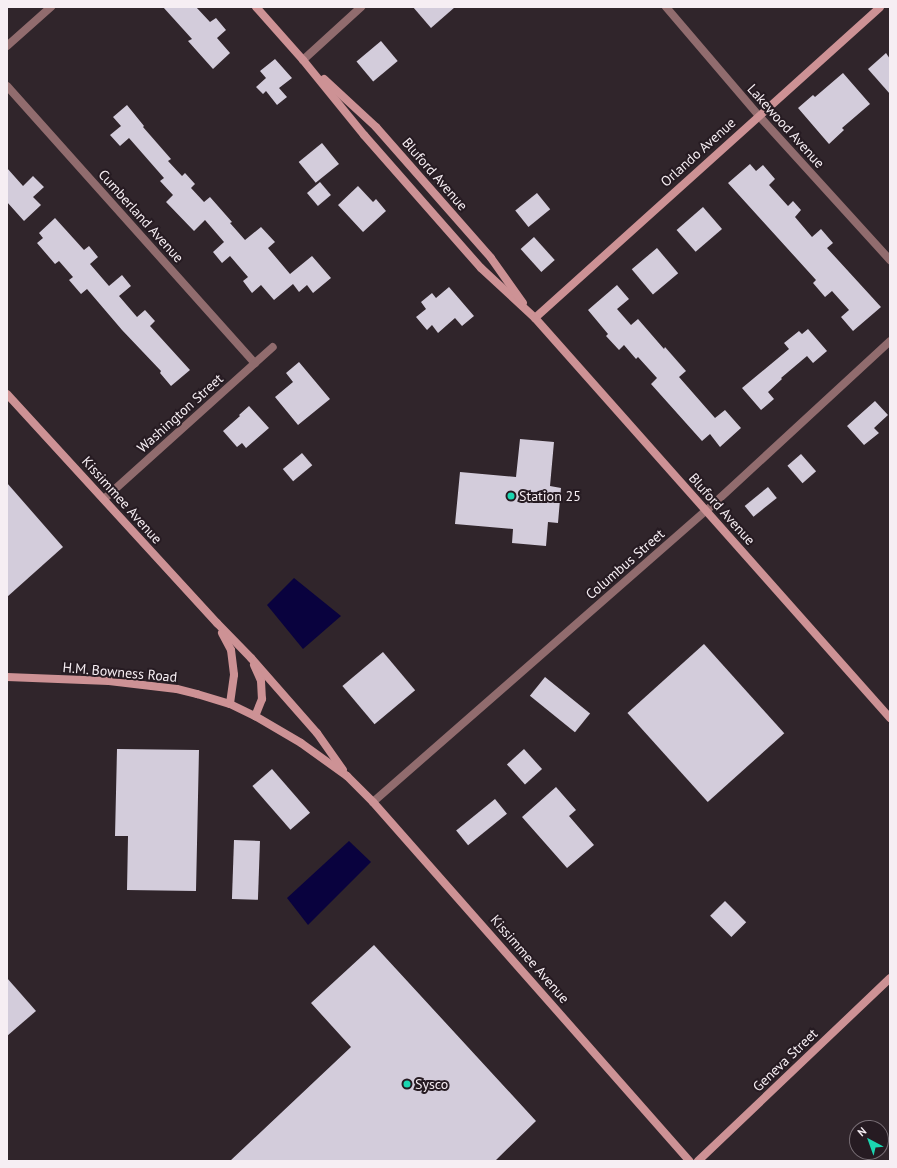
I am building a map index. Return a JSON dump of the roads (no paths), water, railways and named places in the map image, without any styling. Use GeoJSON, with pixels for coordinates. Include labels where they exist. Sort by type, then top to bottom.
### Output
{"type":"FeatureCollection","features":[{"type":"Feature","properties":{"kind":"street"},"geometry":{"type":"LineString","coordinates":[[7,46],[51,7]]}},
{"type":"Feature","properties":{"kind":"street","name":"Bluford Avenue"},"geometry":{"type":"LineString","coordinates":[[256,7],[303,60],[364,135],[480,268],[534,318],[707,510],[890,718]]}},
{"type":"Feature","properties":{"kind":"street"},"geometry":{"type":"LineString","coordinates":[[303,60],[361,7]]}},
{"type":"Feature","properties":{"kind":"street","name":"Lakewood Avenue"},"geometry":{"type":"LineString","coordinates":[[666,7],[759,116],[890,260]]}},
{"type":"Feature","properties":{"kind":"street","name":"Orlando Avenue"},"geometry":{"type":"LineString","coordinates":[[534,318],[880,7]]}},
{"type":"Feature","properties":{"kind":"street","name":"Bluford Avenue"},"geometry":{"type":"LineString","coordinates":[[303,60],[376,127],[491,258],[534,318]]}},
{"type":"Feature","properties":{"kind":"street","name":"Cumberland Avenue"},"geometry":{"type":"LineString","coordinates":[[7,86],[255,364]]}},
{"type":"Feature","properties":{"kind":"street","name":"Columbus Street"},"geometry":{"type":"LineString","coordinates":[[373,802],[707,510],[890,341]]}},
{"type":"Feature","properties":{"kind":"street","name":"Washington Street"},"geometry":{"type":"LineString","coordinates":[[104,499],[273,347]]}},
{"type":"Feature","properties":{"kind":"street","name":"Kissimmee Avenue"},"geometry":{"type":"LineString","coordinates":[[7,394],[216,623],[251,658],[317,733],[347,776]]}},
{"type":"Feature","properties":{"kind":"street","name":"Kissimmee Avenue"},"geometry":{"type":"LineString","coordinates":[[216,623],[231,650],[234,675],[230,704],[255,716],[301,743],[347,776],[373,802],[690,1161]]}},
{"type":"Feature","properties":{"kind":"street"},"geometry":{"type":"LineString","coordinates":[[251,658],[261,681],[262,699],[255,716]]}},
{"type":"Feature","properties":{"kind":"street","name":"H.M. Bowness Road"},"geometry":{"type":"LineString","coordinates":[[7,677],[109,681],[177,689],[230,704]]}},
{"type":"Feature","properties":{"kind":"street","name":"Geneva Street"},"geometry":{"type":"LineString","coordinates":[[698,1161],[890,978]]}},
{"type":"Feature","properties":{"kind":"place","name":"Station 25"},"geometry":{"type":"Point","coordinates":[511,496]}},
{"type":"Feature","properties":{"kind":"place","name":"Sysco"},"geometry":{"type":"Point","coordinates":[407,1084]}}]}
